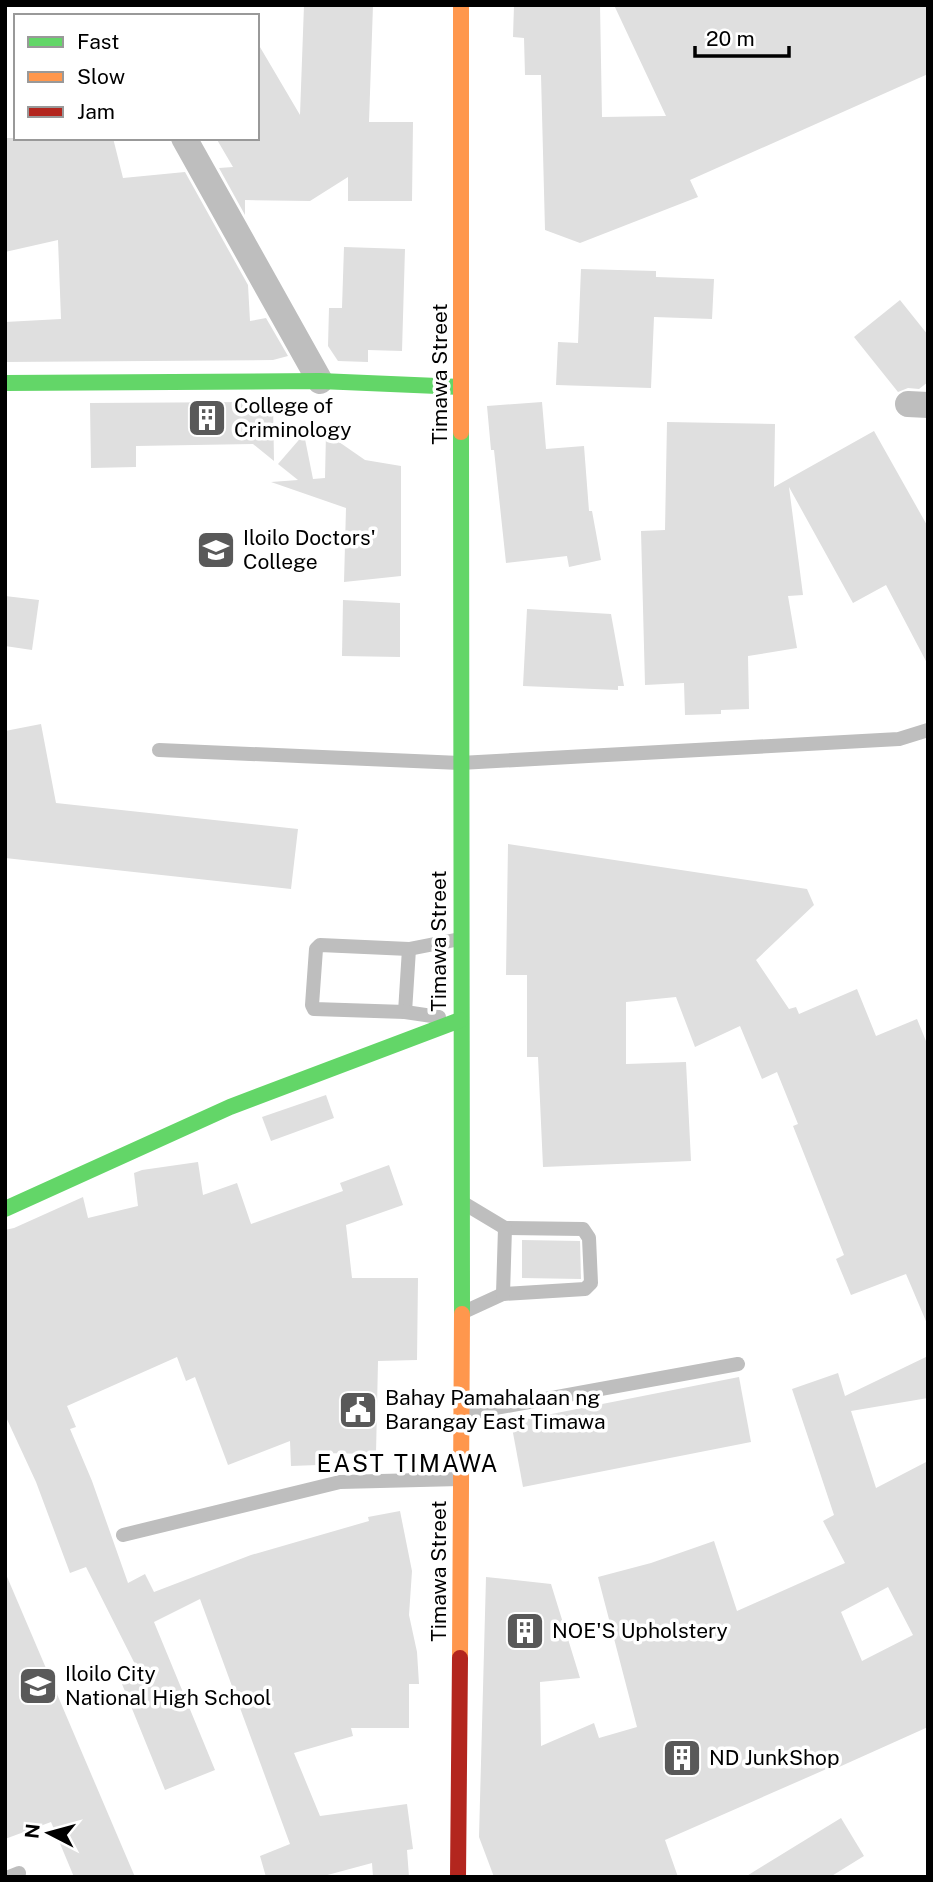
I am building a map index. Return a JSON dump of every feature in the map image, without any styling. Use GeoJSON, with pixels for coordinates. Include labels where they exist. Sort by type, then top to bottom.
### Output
{"type":"FeatureCollection","features":[{"type":"Feature","properties":{"kind":"street","name":"Timawa Street"},"geometry":{"type":"LineString","coordinates":[[458,1877],[462,1414],[461,5]]}},
{"type":"Feature","properties":{"kind":"street"},"geometry":{"type":"LineString","coordinates":[[185,140],[320,381]]}},
{"type":"Feature","properties":{"kind":"street"},"geometry":{"type":"LineString","coordinates":[[5,383],[320,381],[461,387]]}},
{"type":"Feature","properties":{"kind":"street"},"geometry":{"type":"LineString","coordinates":[[5,1209],[230,1107],[460,1020]]}},
{"type":"Feature","properties":{"kind":"lane"},"geometry":{"type":"LineString","coordinates":[[159,750],[460,763],[899,739],[928,730]]}},
{"type":"Feature","properties":{"kind":"lane"},"geometry":{"type":"LineString","coordinates":[[460,939],[409,948],[320,945],[314,955],[312,1005],[314,1009],[405,1012],[460,1020]]}},
{"type":"Feature","properties":{"kind":"lane"},"geometry":{"type":"LineString","coordinates":[[405,1012],[409,948]]}},
{"type":"Feature","properties":{"kind":"lane"},"geometry":{"type":"LineString","coordinates":[[461,1202],[505,1228],[583,1229],[589,1238],[591,1283],[585,1289],[503,1294],[461,1314]]}},
{"type":"Feature","properties":{"kind":"lane"},"geometry":{"type":"LineString","coordinates":[[503,1294],[505,1228]]}},
{"type":"Feature","properties":{"kind":"lane"},"geometry":{"type":"LineString","coordinates":[[462,1414],[738,1364]]}},
{"type":"Feature","properties":{"kind":"lane"},"geometry":{"type":"LineString","coordinates":[[123,1535],[340,1482],[460,1479]]}},
{"type":"Feature","properties":{"kind":"building"},"geometry":{"type":"Polygon","coordinates":[[[304,5],[373,5],[369,122],[413,122],[412,201],[348,201],[348,177],[310,201],[245,200],[245,215],[219,168],[233,167],[217,140],[259,140],[259,45],[300,115],[304,5]]]}},
{"type":"Feature","properties":{"kind":"building"},"geometry":{"type":"Polygon","coordinates":[[[514,5],[600,5],[602,117],[666,116],[614,5],[928,5],[928,74],[690,180],[698,197],[580,243],[545,230],[541,75],[525,75],[524,38],[513,37],[514,5]]]}},
{"type":"Feature","properties":{"kind":"building"},"geometry":{"type":"Polygon","coordinates":[[[5,138],[114,140],[123,178],[185,172],[248,285],[250,321],[266,318],[288,356],[273,360],[5,362],[5,322],[61,319],[58,240],[5,252],[5,138]]]}},
{"type":"Feature","properties":{"kind":"building"},"geometry":{"type":"Polygon","coordinates":[[[344,247],[405,249],[402,351],[368,350],[368,362],[338,361],[328,346],[329,308],[342,308],[344,247]]]}},
{"type":"Feature","properties":{"kind":"building"},"geometry":{"type":"Polygon","coordinates":[[[581,269],[656,271],[656,277],[714,279],[712,319],[654,317],[651,388],[556,385],[558,342],[578,343],[581,269]]]}},
{"type":"Feature","properties":{"kind":"building"},"geometry":{"type":"Polygon","coordinates":[[[900,300],[928,335],[928,382],[919,389],[908,388],[898,392],[854,337],[900,300]]]}},
{"type":"Feature","properties":{"kind":"building","name":"College of Criminology"},"geometry":{"type":"Polygon","coordinates":[[[273,402],[274,461],[253,444],[136,446],[136,467],[91,468],[90,403],[273,402]]]}},
{"type":"Feature","properties":{"kind":"building"},"geometry":{"type":"Polygon","coordinates":[[[542,402],[546,449],[584,446],[589,511],[592,511],[601,560],[569,567],[567,556],[506,563],[487,406],[542,402]]]}},
{"type":"Feature","properties":{"kind":"building"},"geometry":{"type":"Polygon","coordinates":[[[667,422],[775,424],[774,487],[874,431],[928,527],[928,665],[886,585],[853,603],[789,487],[803,595],[788,596],[797,648],[748,656],[749,709],[721,710],[721,714],[685,715],[684,683],[645,685],[641,531],[665,530],[667,422]]]}},
{"type":"Feature","properties":{"kind":"building"},"geometry":{"type":"Polygon","coordinates":[[[326,433],[365,460],[401,466],[401,576],[344,582],[346,508],[271,482],[298,480],[278,464],[304,434],[313,479],[325,478],[326,433]]]}},
{"type":"Feature","properties":{"kind":"building"},"geometry":{"type":"Polygon","coordinates":[[[5,596],[39,600],[32,650],[5,646],[5,596]]]}},
{"type":"Feature","properties":{"kind":"building"},"geometry":{"type":"Polygon","coordinates":[[[343,600],[400,603],[400,657],[342,656],[343,600]]]}},
{"type":"Feature","properties":{"kind":"building"},"geometry":{"type":"Polygon","coordinates":[[[527,609],[611,614],[624,686],[618,686],[618,690],[523,686],[527,609]]]}},
{"type":"Feature","properties":{"kind":"building"},"geometry":{"type":"Polygon","coordinates":[[[41,724],[56,803],[298,829],[291,889],[5,858],[5,731],[41,724]]]}},
{"type":"Feature","properties":{"kind":"building"},"geometry":{"type":"Polygon","coordinates":[[[508,844],[807,889],[814,905],[756,960],[789,1009],[796,1007],[799,1014],[857,989],[876,1036],[917,1019],[928,1046],[928,1326],[906,1274],[851,1295],[836,1259],[844,1255],[793,1126],[798,1124],[777,1072],[762,1079],[740,1026],[695,1047],[676,997],[626,1002],[626,1064],[686,1062],[691,1161],[543,1167],[538,1057],[527,1057],[527,975],[506,975],[508,844]]]}},
{"type":"Feature","properties":{"kind":"building"},"geometry":{"type":"Polygon","coordinates":[[[326,1095],[334,1118],[271,1141],[262,1117],[326,1095]]]}},
{"type":"Feature","properties":{"kind":"building"},"geometry":{"type":"Polygon","coordinates":[[[198,1162],[203,1195],[237,1183],[251,1224],[343,1191],[340,1183],[389,1165],[403,1205],[346,1225],[352,1278],[418,1278],[417,1360],[378,1361],[376,1454],[318,1453],[318,1465],[291,1466],[290,1441],[228,1465],[195,1377],[186,1381],[177,1357],[67,1406],[76,1427],[70,1429],[92,1481],[128,1583],[145,1574],[154,1592],[251,1555],[369,1521],[368,1517],[400,1511],[412,1571],[409,1615],[417,1652],[419,1684],[409,1684],[409,1728],[351,1728],[353,1736],[294,1753],[320,1816],[407,1804],[413,1849],[407,1850],[409,1877],[373,1877],[372,1863],[320,1877],[266,1877],[260,1856],[290,1844],[200,1599],[154,1622],[215,1770],[165,1790],[122,1684],[141,1676],[86,1567],[70,1573],[36,1482],[5,1415],[5,1230],[83,1197],[88,1218],[138,1206],[134,1173],[198,1162]]]}},
{"type":"Feature","properties":{"kind":"building"},"geometry":{"type":"Polygon","coordinates":[[[522,1240],[580,1241],[581,1279],[522,1278],[522,1240]]]}},
{"type":"Feature","properties":{"kind":"building"},"geometry":{"type":"Polygon","coordinates":[[[928,1356],[928,1398],[851,1411],[876,1488],[928,1461],[928,1727],[665,1840],[678,1877],[494,1877],[479,1837],[486,1577],[551,1584],[580,1678],[540,1682],[541,1746],[594,1723],[599,1738],[637,1727],[598,1577],[651,1563],[714,1541],[737,1611],[845,1563],[823,1521],[834,1515],[792,1389],[838,1373],[845,1396],[928,1356]],[[888,1587],[841,1612],[862,1661],[913,1635],[888,1587]]]}},
{"type":"Feature","properties":{"kind":"building"},"geometry":{"type":"Polygon","coordinates":[[[739,1377],[751,1442],[523,1487],[511,1422],[739,1377]]]}},
{"type":"Feature","properties":{"kind":"building","name":"Iloilo City National High School"},"geometry":{"type":"Polygon","coordinates":[[[5,1572],[135,1877],[74,1877],[51,1822],[5,1839],[5,1572]]]}},
{"type":"Feature","properties":{"kind":"building"},"geometry":{"type":"Polygon","coordinates":[[[841,1818],[864,1856],[830,1877],[745,1877],[841,1818]]]}},
{"type":"Feature","properties":{"kind":"traffic: fast"},"geometry":{"type":"LineString","coordinates":[[5,383],[320,381],[461,387]]}},
{"type":"Feature","properties":{"kind":"traffic: fast"},"geometry":{"type":"LineString","coordinates":[[461,432],[462,1314]]}},
{"type":"Feature","properties":{"kind":"traffic: fast"},"geometry":{"type":"LineString","coordinates":[[5,1209],[230,1107],[460,1020]]}},
{"type":"Feature","properties":{"kind":"traffic: slow"},"geometry":{"type":"LineString","coordinates":[[461,5],[461,432]]}},
{"type":"Feature","properties":{"kind":"traffic: slow"},"geometry":{"type":"LineString","coordinates":[[460,1658],[462,1314]]}},
{"type":"Feature","properties":{"kind":"traffic: jam"},"geometry":{"type":"LineString","coordinates":[[458,1877],[460,1658]]}},
{"type":"Feature","properties":{"kind":"place","name":"College of Criminology"},"geometry":{"type":"Point","coordinates":[207,418]}},
{"type":"Feature","properties":{"kind":"place","name":"Iloilo Doctors' College"},"geometry":{"type":"Point","coordinates":[216,550]}},
{"type":"Feature","properties":{"kind":"place","name":"Bahay Pamahalaan ng Barangay East Timawa"},"geometry":{"type":"Point","coordinates":[358,1410]}},
{"type":"Feature","properties":{"kind":"place","name":"NOE'S Upholstery"},"geometry":{"type":"Point","coordinates":[525,1631]}},
{"type":"Feature","properties":{"kind":"place","name":"Iloilo City National High School"},"geometry":{"type":"Point","coordinates":[38,1686]}},
{"type":"Feature","properties":{"kind":"place","name":"ND JunkShop"},"geometry":{"type":"Point","coordinates":[682,1758]}},
{"type":"Feature","properties":{"kind":"district","name":"EAST TIMAWA"},"geometry":{"type":"Point","coordinates":[408,1464]}}]}
